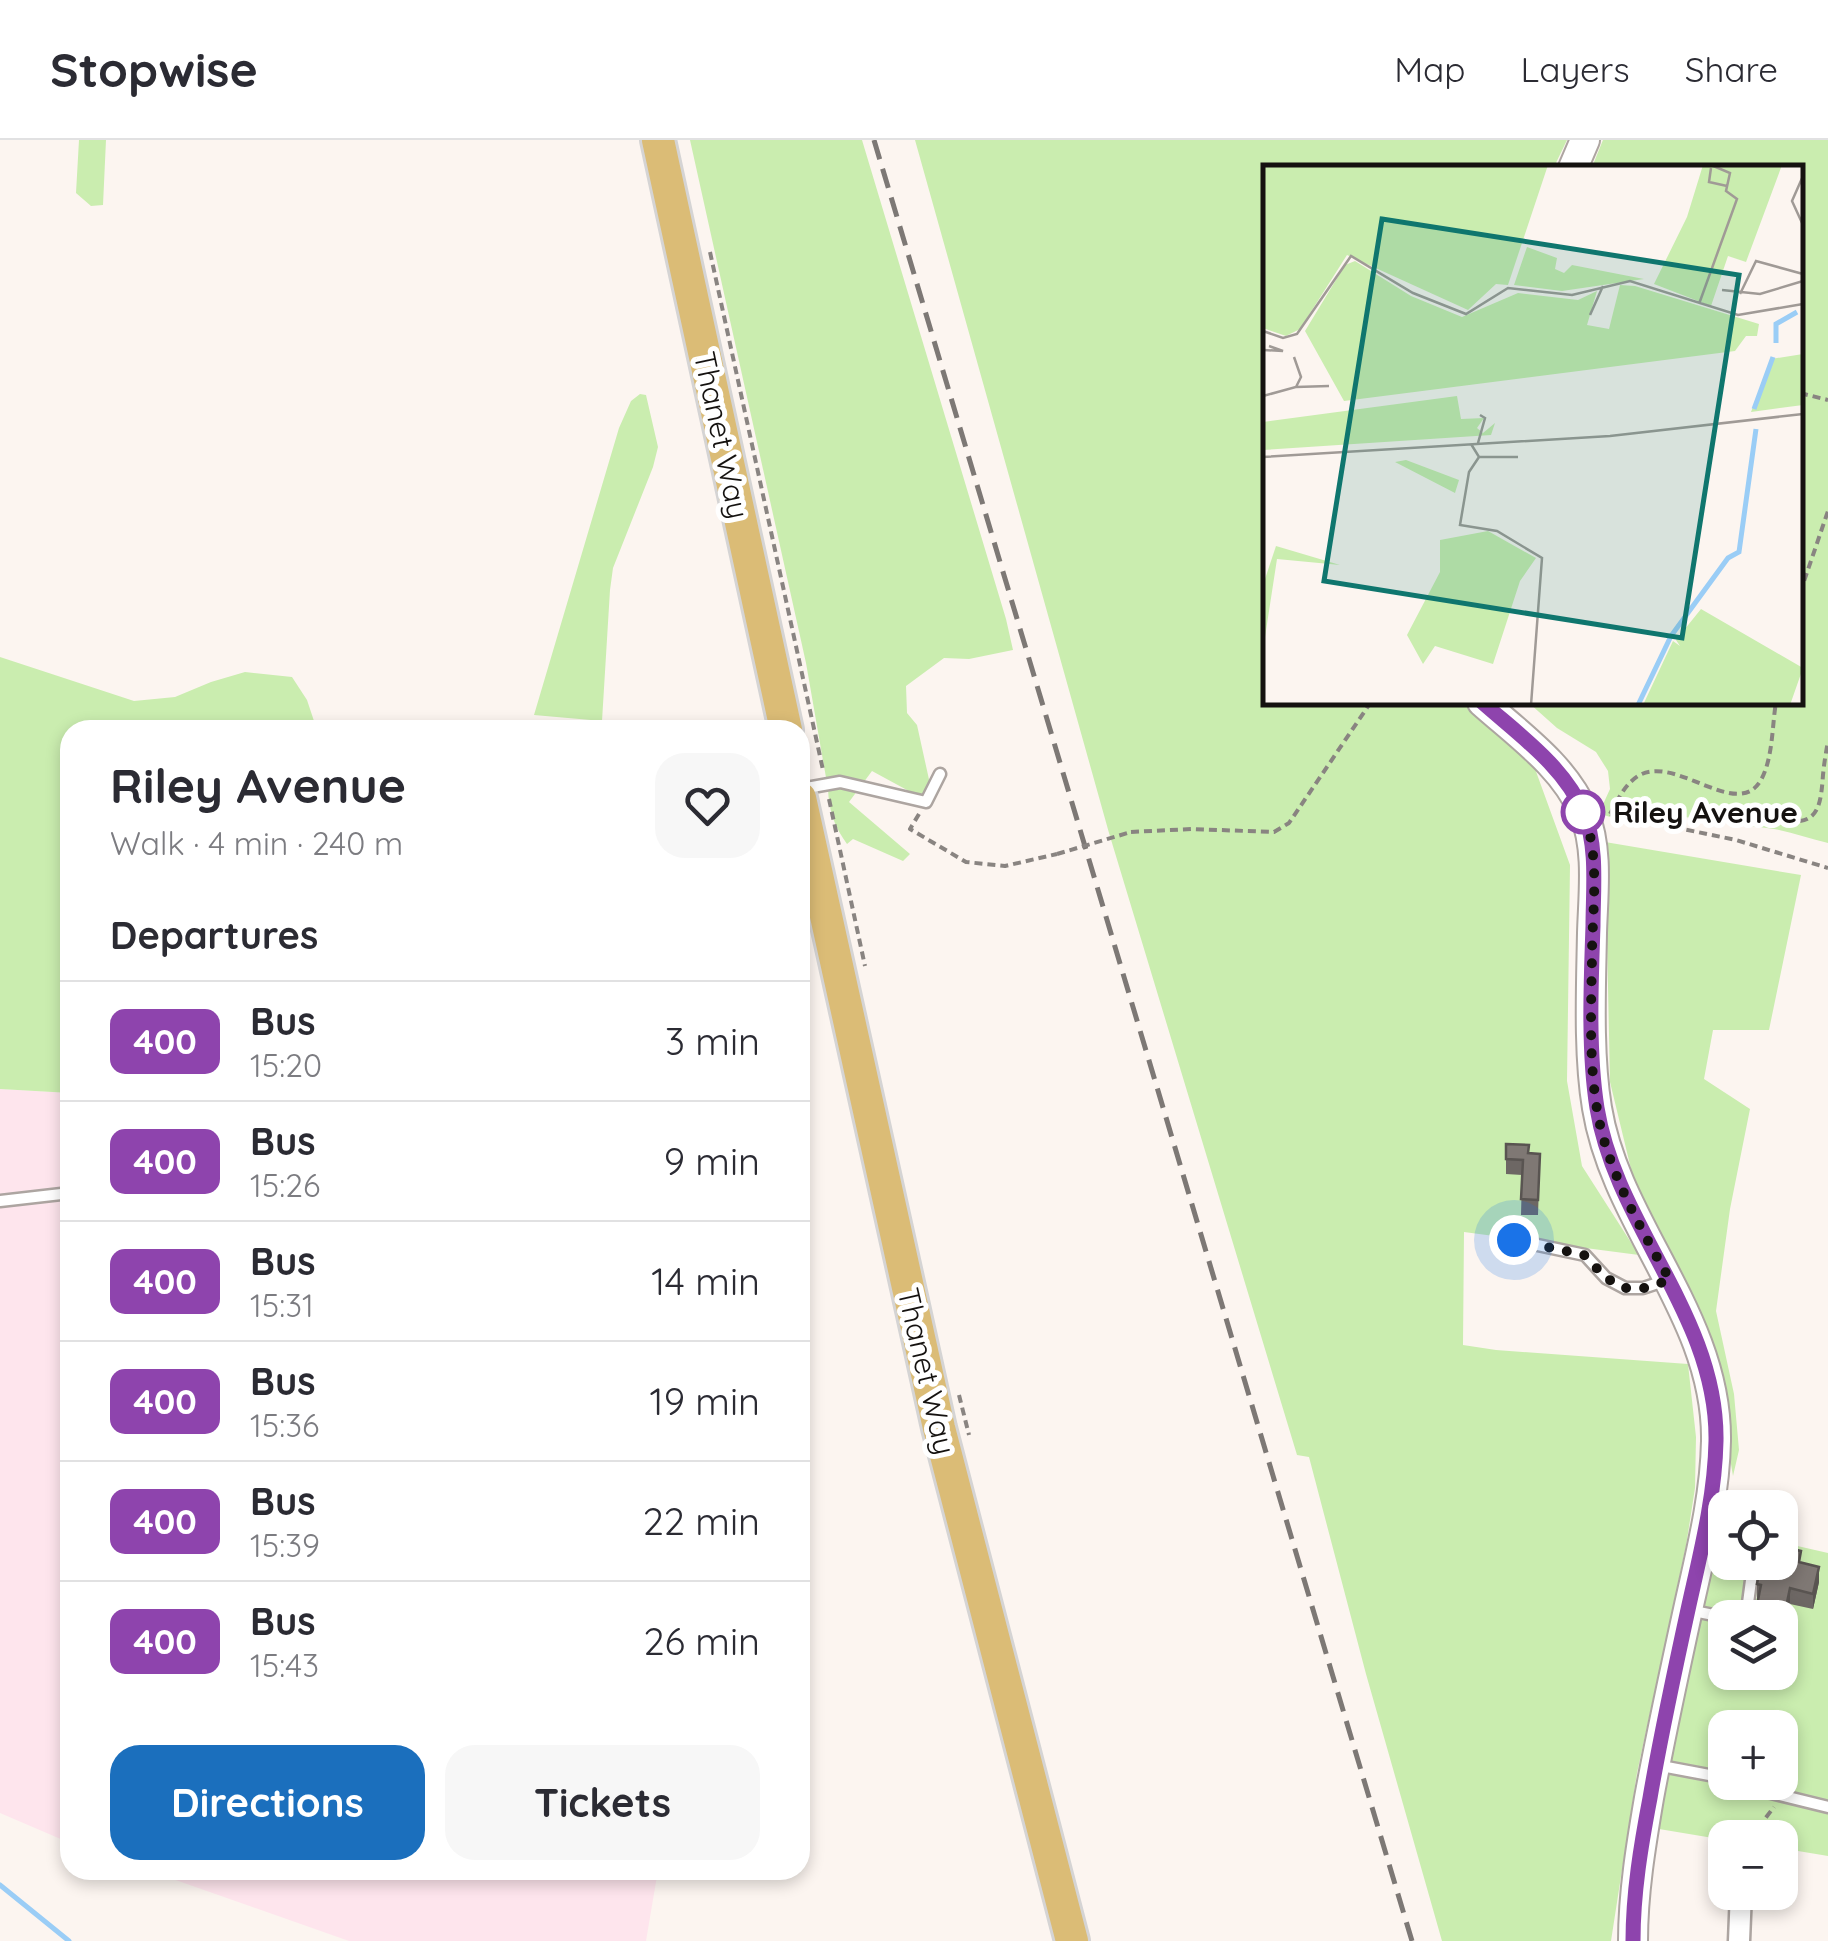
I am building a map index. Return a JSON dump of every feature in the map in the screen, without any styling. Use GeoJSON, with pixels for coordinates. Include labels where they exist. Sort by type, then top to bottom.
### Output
{"type":"FeatureCollection","features":[{"type":"Feature","properties":{"kind":"main road","name":"Thanet Way"},"geometry":{"type":"LineString","coordinates":[[658,140],[784,720]]}},
{"type":"Feature","properties":{"kind":"main road"},"geometry":{"type":"LineString","coordinates":[[1574,165],[1585,140]]}},
{"type":"Feature","properties":{"kind":"main road"},"geometry":{"type":"LineString","coordinates":[[1485,705],[1540,753],[1598,814],[1591,844],[1596,1105],[1623,1190],[1670,1280],[1696,1342],[1714,1408],[1716,1438],[1707,1526],[1642,1838],[1633,1941]]}},
{"type":"Feature","properties":{"kind":"main road","name":"Thanet Way"},"geometry":{"type":"LineString","coordinates":[[813,791],[939,1428],[1072,1941]]}},
{"type":"Feature","properties":{"kind":"street"},"geometry":{"type":"LineString","coordinates":[[1739,1941],[1740,1910]]}},
{"type":"Feature","properties":{"kind":"lane"},"geometry":{"type":"LineString","coordinates":[[813,791],[840,782],[926,802],[940,774]]}},
{"type":"Feature","properties":{"kind":"lane"},"geometry":{"type":"LineString","coordinates":[[0,1201],[60,1194]]}},
{"type":"Feature","properties":{"kind":"lane"},"geometry":{"type":"LineString","coordinates":[[1514,1240],[1584,1255],[1606,1278],[1625,1288],[1644,1288],[1670,1280]]}},
{"type":"Feature","properties":{"kind":"lane"},"geometry":{"type":"LineString","coordinates":[[1688,1610],[1708,1614]]}},
{"type":"Feature","properties":{"kind":"lane"},"geometry":{"type":"LineString","coordinates":[[1656,1765],[1708,1775]]}},
{"type":"Feature","properties":{"kind":"lane"},"geometry":{"type":"LineString","coordinates":[[1798,1800],[1828,1807]]}},
{"type":"Feature","properties":{"kind":"path"},"geometry":{"type":"LineString","coordinates":[[706,236],[799,720]]}},
{"type":"Feature","properties":{"kind":"path"},"geometry":{"type":"LineString","coordinates":[[1803,393],[1828,400]]}},
{"type":"Feature","properties":{"kind":"path"},"geometry":{"type":"LineString","coordinates":[[1803,584],[1828,511]]}},
{"type":"Feature","properties":{"kind":"path"},"geometry":{"type":"LineString","coordinates":[[926,802],[910,829],[966,862],[1005,866],[1131,832],[1274,832],[1289,823],[1369,705]]}},
{"type":"Feature","properties":{"kind":"path"},"geometry":{"type":"LineString","coordinates":[[1598,814],[1640,774],[1650,771],[1668,772],[1732,794],[1744,794],[1754,788],[1765,768],[1776,705]]}},
{"type":"Feature","properties":{"kind":"path"},"geometry":{"type":"LineString","coordinates":[[1787,820],[1807,820],[1819,806],[1828,741]]}},
{"type":"Feature","properties":{"kind":"path"},"geometry":{"type":"LineString","coordinates":[[813,791],[866,974]]}},
{"type":"Feature","properties":{"kind":"path"},"geometry":{"type":"LineString","coordinates":[[1598,814],[1736,840],[1828,868]]}},
{"type":"Feature","properties":{"kind":"path"},"geometry":{"type":"LineString","coordinates":[[958,1389],[971,1445]]}},
{"type":"Feature","properties":{"kind":"path"},"geometry":{"type":"LineString","coordinates":[[1764,1820],[1780,1800]]}},
{"type":"Feature","properties":{"kind":"shaded area"},"geometry":{"type":"Polygon","coordinates":[[[0,1089],[60,1092],[60,1839],[0,1813],[0,1089]]]}},
{"type":"Feature","properties":{"kind":"shaded area"},"geometry":{"type":"Polygon","coordinates":[[[175,1880],[656,1880],[646,1941],[349,1941],[175,1880]]]}},
{"type":"Feature","properties":{"kind":"green space"},"geometry":{"type":"Polygon","coordinates":[[[79,140],[106,140],[103,205],[91,206],[76,193],[79,140]]]}},
{"type":"Feature","properties":{"kind":"green space"},"geometry":{"type":"Polygon","coordinates":[[[690,140],[862,140],[1006,619],[1013,650],[969,659],[944,658],[906,686],[907,713],[917,725],[930,784],[925,797],[872,771],[849,802],[910,854],[903,861],[853,839],[847,844],[831,811],[806,663],[690,140]]]}},
{"type":"Feature","properties":{"kind":"green space"},"geometry":{"type":"Polygon","coordinates":[[[915,140],[1567,140],[1555,165],[1263,165],[1263,705],[1469,705],[1534,766],[1570,865],[1567,1081],[1582,1166],[1639,1255],[1464,1232],[1463,1345],[1688,1364],[1696,1437],[1695,1488],[1637,1773],[1611,1941],[1442,1941],[1309,1457],[1297,1455],[1109,833],[915,140]]]}},
{"type":"Feature","properties":{"kind":"green space"},"geometry":{"type":"Polygon","coordinates":[[[1603,140],[1828,140],[1828,843],[1774,829],[1647,812],[1635,825],[1604,815],[1600,811],[1610,789],[1608,771],[1596,752],[1557,728],[1531,705],[1803,705],[1803,165],[1593,165],[1603,140]]]}},
{"type":"Feature","properties":{"kind":"green space"},"geometry":{"type":"Polygon","coordinates":[[[640,394],[646,395],[658,447],[613,568],[602,720],[534,715],[619,428],[631,401],[640,394]]]}},
{"type":"Feature","properties":{"kind":"green space"},"geometry":{"type":"Polygon","coordinates":[[[0,657],[134,701],[175,697],[245,672],[292,677],[307,700],[314,720],[60,720],[60,1092],[0,1089],[0,657]]]}},
{"type":"Feature","properties":{"kind":"green space"},"geometry":{"type":"Polygon","coordinates":[[[1605,842],[1801,875],[1769,1030],[1713,1030],[1704,1079],[1750,1109],[1730,1209],[1716,1311],[1734,1394],[1739,1450],[1733,1476],[1711,1346],[1639,1202],[1610,1082],[1605,842]]]}},
{"type":"Feature","properties":{"kind":"green space"},"geometry":{"type":"Polygon","coordinates":[[[1798,1546],[1828,1553],[1828,1856],[1798,1851],[1798,1820],[1708,1820],[1708,1837],[1653,1828],[1708,1580],[1760,1580],[1756,1598],[1761,1600],[1708,1600],[1708,1690],[1798,1690],[1798,1600],[1783,1600],[1782,1580],[1798,1580],[1798,1546]]]}},
{"type":"Feature","properties":{"kind":"building"},"geometry":{"type":"Polygon","coordinates":[[[1506,1144],[1529,1145],[1528,1153],[1540,1154],[1538,1200],[1521,1199],[1523,1160],[1506,1159],[1506,1144]]]}},
{"type":"Feature","properties":{"kind":"building"},"geometry":{"type":"Polygon","coordinates":[[[1798,1550],[1799,1562],[1819,1567],[1813,1594],[1790,1588],[1788,1600],[1758,1600],[1761,1585],[1758,1580],[1798,1580],[1798,1550]]]}},
{"type":"Feature","properties":{"kind":"waterway"},"geometry":{"type":"LineString","coordinates":[[0,1885],[69,1941]]}},
{"type":"Feature","properties":{"kind":"railway"},"geometry":{"type":"LineString","coordinates":[[874,140],[1412,1941]]}},
{"type":"Feature","properties":{"kind":"bus line","name":"400"},"geometry":{"type":"LineString","coordinates":[[1485,705],[1567,782],[1585,815],[1594,873],[1596,1105],[1612,1161],[1633,1212],[1680,1300],[1705,1368],[1714,1408],[1716,1438],[1707,1526],[1642,1838],[1633,1941]]}},
{"type":"Feature","properties":{"kind":"place","name":"Riley Avenue"},"geometry":{"type":"Point","coordinates":[1583,812]}},
{"type":"Feature","properties":{"kind":"route"},"geometry":{"type":"LineString","coordinates":[[1514,1240],[1584,1255],[1606,1278],[1625,1288],[1644,1288],[1670,1280],[1623,1190],[1596,1105],[1594,873],[1583,812]]}}]}
